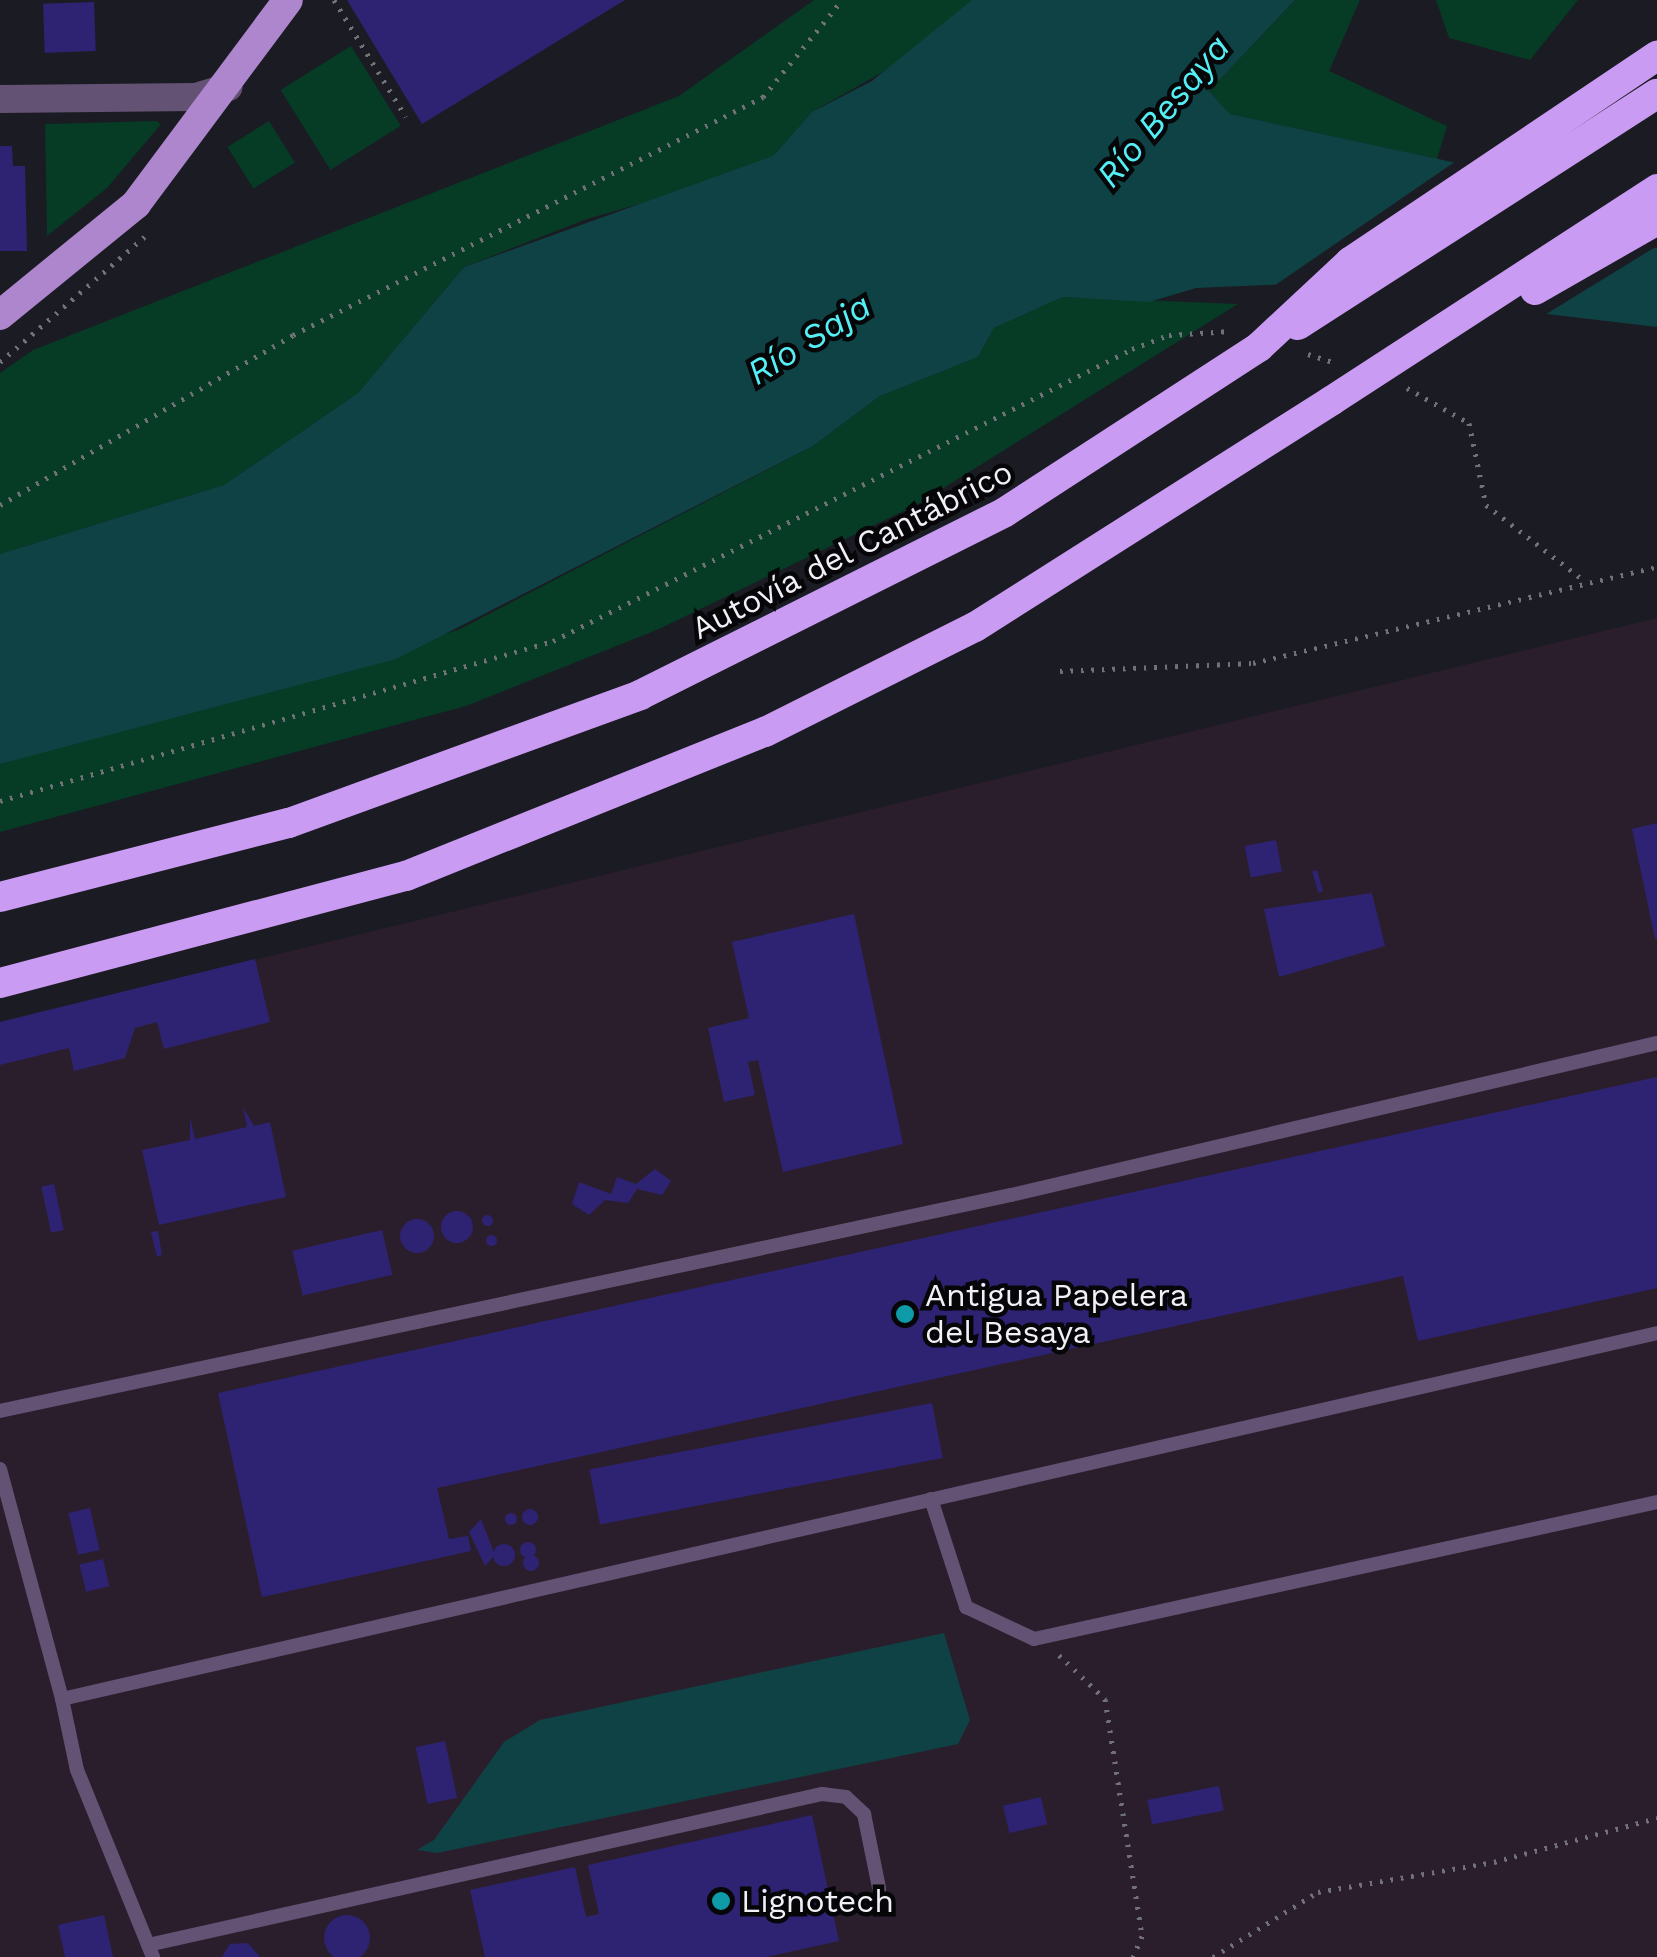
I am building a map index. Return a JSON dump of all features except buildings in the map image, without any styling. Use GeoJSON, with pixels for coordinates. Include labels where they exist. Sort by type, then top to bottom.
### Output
{"type":"FeatureCollection","features":[{"type":"Feature","properties":{"kind":"highway"},"geometry":{"type":"LineString","coordinates":[[1256,341],[1350,262],[1657,56]]}},
{"type":"Feature","properties":{"kind":"highway","name":"Autovía del Cantábrico"},"geometry":{"type":"LineString","coordinates":[[0,898],[289,823],[640,695],[1005,512],[1256,341],[1657,94]]}},
{"type":"Feature","properties":{"kind":"highway"},"geometry":{"type":"LineString","coordinates":[[0,984],[406,876],[765,732],[974,626],[1657,189]]}},
{"type":"Feature","properties":{"kind":"highway"},"geometry":{"type":"LineString","coordinates":[[1330,401],[1399,372],[1657,220]]}},
{"type":"Feature","properties":{"kind":"main road"},"geometry":{"type":"LineString","coordinates":[[0,315],[136,204],[230,86],[288,0]]}},
{"type":"Feature","properties":{"kind":"street"},"geometry":{"type":"LineString","coordinates":[[0,99],[196,98],[230,86]]}},
{"type":"Feature","properties":{"kind":"lane"},"geometry":{"type":"LineString","coordinates":[[0,1411],[1011,1194],[1657,1043]]}},
{"type":"Feature","properties":{"kind":"lane"},"geometry":{"type":"LineString","coordinates":[[62,1699],[1657,1333]]}},
{"type":"Feature","properties":{"kind":"lane"},"geometry":{"type":"LineString","coordinates":[[0,1469],[62,1699],[77,1770],[150,1951],[822,1794],[846,1797],[864,1814],[879,1888]]}},
{"type":"Feature","properties":{"kind":"lane"},"geometry":{"type":"LineString","coordinates":[[932,1500],[966,1606],[1034,1640],[1657,1502]]}},
{"type":"Feature","properties":{"kind":"path"},"geometry":{"type":"LineString","coordinates":[[334,0],[406,117]]}},
{"type":"Feature","properties":{"kind":"path"},"geometry":{"type":"LineString","coordinates":[[0,505],[293,334],[747,107],[842,0]]}},
{"type":"Feature","properties":{"kind":"path"},"geometry":{"type":"LineString","coordinates":[[0,801],[554,642],[1132,349],[1216,328],[1256,341]]}},
{"type":"Feature","properties":{"kind":"path"},"geometry":{"type":"LineString","coordinates":[[1290,348],[1347,367]]}},
{"type":"Feature","properties":{"kind":"path"},"geometry":{"type":"LineString","coordinates":[[1403,387],[1469,423],[1486,505],[1586,582]]}},
{"type":"Feature","properties":{"kind":"path"},"geometry":{"type":"LineString","coordinates":[[1060,671],[1254,663],[1657,568]]}},
{"type":"Feature","properties":{"kind":"path"},"geometry":{"type":"LineString","coordinates":[[1034,1640],[1105,1699],[1142,1936],[1133,1957]]}},
{"type":"Feature","properties":{"kind":"path"},"geometry":{"type":"LineString","coordinates":[[1212,1957],[1318,1892],[1494,1862],[1657,1818]]}},
{"type":"Feature","properties":{"kind":"shaded area"},"geometry":{"type":"Polygon","coordinates":[[[814,0],[1010,0],[812,112],[773,156],[730,178],[587,219],[464,267],[358,393],[224,485],[0,554],[0,373],[33,350],[679,96],[814,0]]]}},
{"type":"Feature","properties":{"kind":"shaded area"},"geometry":{"type":"Polygon","coordinates":[[[1295,0],[1360,0],[1329,71],[1447,126],[1437,159],[1230,114],[1209,91],[1295,0]]]}},
{"type":"Feature","properties":{"kind":"shaded area"},"geometry":{"type":"Polygon","coordinates":[[[1436,0],[1578,0],[1530,60],[1449,38],[1436,0]]]}},
{"type":"Feature","properties":{"kind":"shaded area"},"geometry":{"type":"Polygon","coordinates":[[[351,46],[401,126],[330,170],[281,90],[351,46]]]}},
{"type":"Feature","properties":{"kind":"shaded area"},"geometry":{"type":"Polygon","coordinates":[[[269,121],[295,163],[253,189],[227,147],[269,121]]]}},
{"type":"Feature","properties":{"kind":"shaded area"},"geometry":{"type":"Polygon","coordinates":[[[45,124],[161,124],[107,188],[47,236],[45,124]]]}},
{"type":"Feature","properties":{"kind":"shaded area"},"geometry":{"type":"Polygon","coordinates":[[[1063,297],[1238,304],[918,504],[659,629],[466,706],[0,832],[0,764],[458,630],[813,446],[880,396],[978,357],[994,328],[1063,297]]]}},
{"type":"Feature","properties":{"kind":"shaded area"},"geometry":{"type":"Polygon","coordinates":[[[1657,618],[1657,1957],[0,1957],[0,1022],[1657,618]]]}},
{"type":"Feature","properties":{"kind":"water"},"geometry":{"type":"Polygon","coordinates":[[[972,0],[1295,0],[1209,91],[1230,114],[1466,165],[1628,245],[1657,248],[1657,327],[1293,284],[1196,288],[1149,302],[1063,297],[994,328],[978,357],[880,396],[813,446],[396,659],[0,764],[0,554],[224,485],[358,393],[464,267],[773,156],[812,112],[872,81],[972,0]]]}},
{"type":"Feature","properties":{"kind":"water"},"geometry":{"type":"Polygon","coordinates":[[[944,1633],[970,1720],[958,1744],[437,1853],[417,1850],[434,1840],[504,1742],[540,1720],[944,1633]]]}},
{"type":"Feature","properties":{"kind":"pier"},"geometry":{"type":"Polygon","coordinates":[[[1459,159],[1556,190],[1630,240],[1657,246],[1530,324],[1337,290],[1268,290],[1459,159]]]}},
{"type":"Feature","properties":{"kind":"place","name":"Antigua Papelera del Besaya"},"geometry":{"type":"Point","coordinates":[905,1314]}},
{"type":"Feature","properties":{"kind":"place","name":"Lignotech"},"geometry":{"type":"Point","coordinates":[721,1901]}},
{"type":"Feature","properties":{"kind":"water label","name":"Río Besaya"},"geometry":{"type":"Point","coordinates":[1163,111]}},
{"type":"Feature","properties":{"kind":"water label","name":"Río Saja"},"geometry":{"type":"Point","coordinates":[809,339]}}]}
